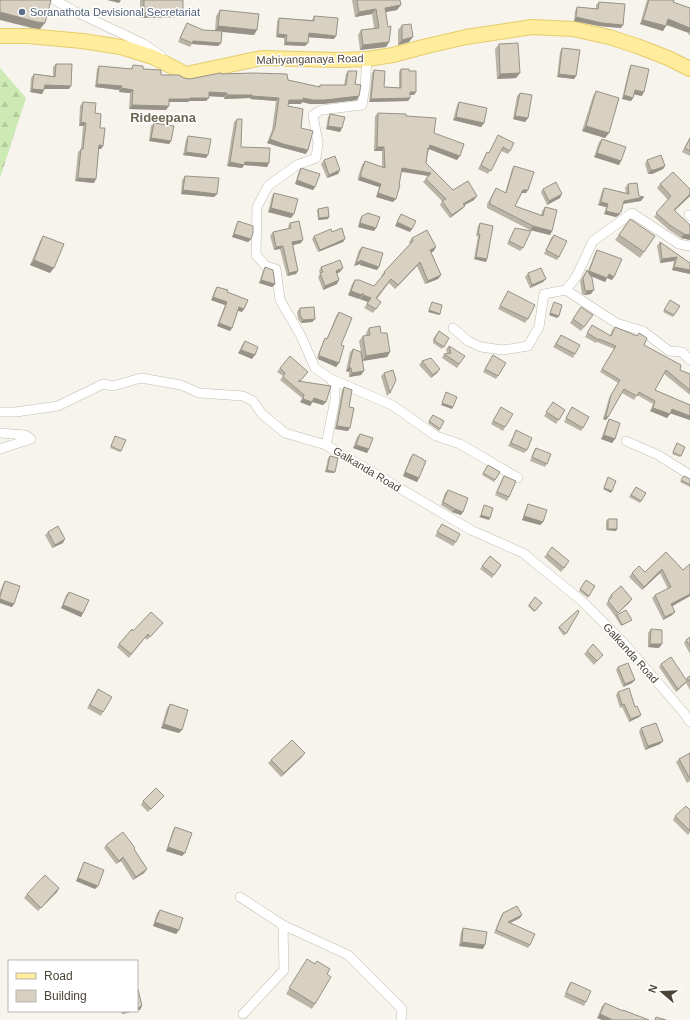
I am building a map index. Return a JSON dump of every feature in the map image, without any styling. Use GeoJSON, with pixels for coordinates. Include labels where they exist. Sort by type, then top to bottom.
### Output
{"type":"FeatureCollection","features":[{"type":"Feature","properties":{"kind":"main road","name":"Mahiyanganaya Road"},"geometry":{"type":"LineString","coordinates":[[186,74],[262,58],[339,60],[367,59],[393,55],[466,37],[532,27],[573,29],[609,37],[668,58],[690,70]]}},
{"type":"Feature","properties":{"kind":"main road"},"geometry":{"type":"LineString","coordinates":[[0,36],[28,36],[82,41],[121,47],[153,57],[186,74]]}},
{"type":"Feature","properties":{"kind":"street"},"geometry":{"type":"LineString","coordinates":[[55,0],[74,11],[144,44],[186,74]]}},
{"type":"Feature","properties":{"kind":"street"},"geometry":{"type":"LineString","coordinates":[[367,59],[362,105],[321,110],[313,115],[318,143],[316,158],[297,166],[268,186],[256,207],[256,255],[266,266],[276,270],[280,300],[301,336],[315,368],[331,379],[392,405],[436,436],[460,444],[518,478]]}},
{"type":"Feature","properties":{"kind":"street"},"geometry":{"type":"LineString","coordinates":[[454,328],[468,341],[481,348],[503,350],[528,346],[539,327],[544,294],[566,290],[576,278],[593,241],[632,213],[679,244],[690,246]]}},
{"type":"Feature","properties":{"kind":"street"},"geometry":{"type":"LineString","coordinates":[[566,290],[616,323],[643,331],[669,350],[682,352],[690,360]]}},
{"type":"Feature","properties":{"kind":"street"},"geometry":{"type":"LineString","coordinates":[[0,412],[16,412],[58,406],[103,384],[113,386],[141,378],[181,385],[199,393],[243,396],[253,401],[262,414],[285,433],[326,445]]}},
{"type":"Feature","properties":{"kind":"street","name":"Galkanda Road"},"geometry":{"type":"LineString","coordinates":[[331,379],[335,387],[335,400],[326,445],[471,530],[523,553],[583,602],[623,642],[687,711],[690,722]]}},
{"type":"Feature","properties":{"kind":"street"},"geometry":{"type":"LineString","coordinates":[[0,433],[25,435],[31,439],[0,449]]}},
{"type":"Feature","properties":{"kind":"street"},"geometry":{"type":"LineString","coordinates":[[626,442],[658,455],[690,475]]}},
{"type":"Feature","properties":{"kind":"street"},"geometry":{"type":"LineString","coordinates":[[240,897],[283,925],[348,955],[402,1009],[401,1020]]}},
{"type":"Feature","properties":{"kind":"street"},"geometry":{"type":"LineString","coordinates":[[243,1014],[284,970],[283,925]]}},
{"type":"Feature","properties":{"kind":"green space"},"geometry":{"type":"Polygon","coordinates":[[[0,68],[26,98],[0,178],[0,68]]]}},
{"type":"Feature","properties":{"kind":"building","name":"Soranathota Devisional Secretariat"},"geometry":{"type":"Polygon","coordinates":[[[0,0],[51,0],[45,23],[0,12],[0,0]]]}},
{"type":"Feature","properties":{"kind":"building"},"geometry":{"type":"Polygon","coordinates":[[[144,0],[183,0],[183,12],[144,13],[144,0]]]}},
{"type":"Feature","properties":{"kind":"building"},"geometry":{"type":"Polygon","coordinates":[[[357,0],[400,0],[401,5],[385,8],[388,27],[391,26],[389,42],[363,45],[361,30],[379,28],[376,9],[359,12],[357,0]]]}},
{"type":"Feature","properties":{"kind":"building"},"geometry":{"type":"Polygon","coordinates":[[[649,0],[674,0],[673,2],[690,8],[690,28],[668,19],[666,26],[643,20],[649,0]]]}},
{"type":"Feature","properties":{"kind":"building"},"geometry":{"type":"Polygon","coordinates":[[[599,2],[625,4],[623,25],[602,23],[576,17],[577,7],[598,9],[599,2]]]}},
{"type":"Feature","properties":{"kind":"building"},"geometry":{"type":"Polygon","coordinates":[[[220,10],[259,14],[257,30],[218,26],[220,10]]]}},
{"type":"Feature","properties":{"kind":"building"},"geometry":{"type":"Polygon","coordinates":[[[314,16],[338,18],[336,36],[309,33],[308,43],[286,42],[287,35],[278,34],[279,18],[314,21],[314,16]]]}},
{"type":"Feature","properties":{"kind":"building"},"geometry":{"type":"Polygon","coordinates":[[[187,23],[203,30],[222,31],[221,43],[193,41],[192,43],[180,38],[187,23]]]}},
{"type":"Feature","properties":{"kind":"building"},"geometry":{"type":"Polygon","coordinates":[[[411,24],[413,37],[402,40],[402,25],[411,24]]]}},
{"type":"Feature","properties":{"kind":"building"},"geometry":{"type":"Polygon","coordinates":[[[518,43],[520,73],[500,74],[499,44],[518,43]]]}},
{"type":"Feature","properties":{"kind":"building"},"geometry":{"type":"Polygon","coordinates":[[[562,48],[580,50],[576,76],[559,74],[562,48]]]}},
{"type":"Feature","properties":{"kind":"building"},"geometry":{"type":"Polygon","coordinates":[[[56,64],[72,64],[71,86],[45,85],[44,90],[32,89],[34,74],[55,77],[56,64]]]}},
{"type":"Feature","properties":{"kind":"building"},"geometry":{"type":"Polygon","coordinates":[[[133,65],[143,66],[143,69],[161,70],[161,75],[179,75],[190,79],[220,73],[287,74],[288,80],[320,87],[320,85],[346,85],[348,71],[357,71],[355,84],[361,85],[359,96],[325,100],[303,98],[303,100],[289,100],[288,106],[303,109],[301,128],[313,131],[308,150],[270,139],[275,127],[279,98],[252,95],[227,95],[227,93],[209,92],[209,98],[169,99],[169,106],[132,105],[133,90],[121,88],[122,86],[97,84],[99,66],[132,69],[133,65]]]}},
{"type":"Feature","properties":{"kind":"building"},"geometry":{"type":"Polygon","coordinates":[[[631,65],[649,69],[644,92],[635,90],[633,98],[624,95],[631,65]]]}},
{"type":"Feature","properties":{"kind":"building"},"geometry":{"type":"Polygon","coordinates":[[[401,69],[416,71],[416,92],[410,92],[410,98],[371,99],[374,70],[385,71],[384,87],[401,88],[401,69]]]}},
{"type":"Feature","properties":{"kind":"building"},"geometry":{"type":"Polygon","coordinates":[[[596,91],[619,98],[609,133],[586,126],[596,91]]]}},
{"type":"Feature","properties":{"kind":"building"},"geometry":{"type":"Polygon","coordinates":[[[520,93],[532,95],[528,118],[515,116],[520,93]]]}},
{"type":"Feature","properties":{"kind":"building"},"geometry":{"type":"Polygon","coordinates":[[[83,102],[96,103],[95,113],[101,114],[100,128],[105,128],[103,146],[99,145],[96,179],[78,178],[81,149],[83,149],[86,123],[81,122],[83,102]]]}},
{"type":"Feature","properties":{"kind":"building"},"geometry":{"type":"Polygon","coordinates":[[[459,102],[487,108],[484,123],[456,117],[459,102]]]}},
{"type":"Feature","properties":{"kind":"building"},"geometry":{"type":"Polygon","coordinates":[[[378,113],[406,114],[406,116],[436,118],[434,133],[464,144],[460,156],[430,145],[428,148],[426,163],[453,190],[468,181],[477,196],[463,204],[465,206],[452,215],[442,201],[446,199],[426,179],[431,173],[402,168],[400,185],[396,199],[378,193],[381,184],[361,177],[361,173],[365,161],[385,168],[384,147],[377,147],[378,113]]]}},
{"type":"Feature","properties":{"kind":"building"},"geometry":{"type":"Polygon","coordinates":[[[330,114],[345,117],[342,128],[328,126],[330,114]]]}},
{"type":"Feature","properties":{"kind":"building"},"geometry":{"type":"Polygon","coordinates":[[[237,119],[242,119],[241,147],[270,148],[269,163],[245,162],[244,165],[230,162],[237,119]]]}},
{"type":"Feature","properties":{"kind":"building"},"geometry":{"type":"Polygon","coordinates":[[[154,123],[174,126],[171,141],[151,138],[154,123]]]}},
{"type":"Feature","properties":{"kind":"building"},"geometry":{"type":"Polygon","coordinates":[[[498,135],[514,143],[510,151],[503,147],[491,171],[481,165],[498,135]]]}},
{"type":"Feature","properties":{"kind":"building"},"geometry":{"type":"Polygon","coordinates":[[[188,136],[211,139],[208,155],[186,152],[188,136]]]}},
{"type":"Feature","properties":{"kind":"building"},"geometry":{"type":"Polygon","coordinates":[[[690,138],[690,151],[685,148],[690,138]]]}},
{"type":"Feature","properties":{"kind":"building"},"geometry":{"type":"Polygon","coordinates":[[[602,139],[626,147],[621,161],[597,153],[602,139]]]}},
{"type":"Feature","properties":{"kind":"building"},"geometry":{"type":"Polygon","coordinates":[[[661,155],[665,166],[651,170],[647,160],[661,155]]]}},
{"type":"Feature","properties":{"kind":"building"},"geometry":{"type":"Polygon","coordinates":[[[335,156],[340,170],[329,175],[324,160],[335,156]]]}},
{"type":"Feature","properties":{"kind":"building"},"geometry":{"type":"Polygon","coordinates":[[[514,166],[534,172],[528,190],[523,190],[515,206],[543,216],[545,207],[557,210],[552,231],[533,226],[490,204],[496,188],[506,193],[514,166]]]}},
{"type":"Feature","properties":{"kind":"building"},"geometry":{"type":"Polygon","coordinates":[[[301,168],[320,174],[315,187],[297,180],[301,168]]]}},
{"type":"Feature","properties":{"kind":"building"},"geometry":{"type":"Polygon","coordinates":[[[673,172],[690,189],[690,194],[674,210],[690,225],[690,235],[684,234],[671,226],[656,213],[671,196],[660,184],[673,172]]]}},
{"type":"Feature","properties":{"kind":"building"},"geometry":{"type":"Polygon","coordinates":[[[185,176],[219,178],[217,194],[183,190],[185,176]]]}},
{"type":"Feature","properties":{"kind":"building"},"geometry":{"type":"Polygon","coordinates":[[[556,182],[562,194],[549,201],[543,189],[556,182]]]}},
{"type":"Feature","properties":{"kind":"building"},"geometry":{"type":"Polygon","coordinates":[[[637,183],[639,196],[644,197],[624,201],[621,212],[618,214],[606,211],[608,204],[601,202],[604,188],[629,194],[628,184],[637,183]]]}},
{"type":"Feature","properties":{"kind":"building"},"geometry":{"type":"Polygon","coordinates":[[[274,193],[298,199],[294,214],[271,208],[274,193]]]}},
{"type":"Feature","properties":{"kind":"building"},"geometry":{"type":"Polygon","coordinates":[[[328,207],[329,217],[319,218],[318,209],[328,207]]]}},
{"type":"Feature","properties":{"kind":"building"},"geometry":{"type":"Polygon","coordinates":[[[368,213],[380,217],[376,228],[360,223],[362,216],[368,213]]]}},
{"type":"Feature","properties":{"kind":"building"},"geometry":{"type":"Polygon","coordinates":[[[401,214],[416,221],[412,229],[397,222],[401,214]]]}},
{"type":"Feature","properties":{"kind":"building"},"geometry":{"type":"Polygon","coordinates":[[[630,219],[655,236],[644,252],[619,235],[630,219]]]}},
{"type":"Feature","properties":{"kind":"building"},"geometry":{"type":"Polygon","coordinates":[[[238,221],[253,226],[251,239],[234,234],[238,221]]]}},
{"type":"Feature","properties":{"kind":"building"},"geometry":{"type":"Polygon","coordinates":[[[299,221],[303,240],[292,242],[298,271],[289,273],[283,246],[276,247],[273,232],[291,228],[290,223],[299,221]]]}},
{"type":"Feature","properties":{"kind":"building"},"geometry":{"type":"Polygon","coordinates":[[[480,223],[493,226],[487,259],[476,257],[480,234],[478,234],[480,223]]]}},
{"type":"Feature","properties":{"kind":"building"},"geometry":{"type":"Polygon","coordinates":[[[342,228],[345,239],[320,250],[314,236],[331,229],[332,232],[342,228]]]}},
{"type":"Feature","properties":{"kind":"building"},"geometry":{"type":"Polygon","coordinates":[[[515,228],[531,231],[523,248],[509,241],[515,228]]]}},
{"type":"Feature","properties":{"kind":"building"},"geometry":{"type":"Polygon","coordinates":[[[427,230],[436,247],[430,250],[441,275],[428,281],[420,262],[398,285],[391,279],[376,298],[381,302],[376,309],[367,304],[371,298],[363,295],[363,293],[362,295],[351,291],[355,280],[359,280],[374,286],[385,273],[384,272],[413,241],[412,238],[427,230]]]}},
{"type":"Feature","properties":{"kind":"building"},"geometry":{"type":"Polygon","coordinates":[[[554,235],[567,241],[559,257],[546,250],[554,235]]]}},
{"type":"Feature","properties":{"kind":"building"},"geometry":{"type":"Polygon","coordinates":[[[43,236],[64,244],[54,268],[34,260],[43,236]]]}},
{"type":"Feature","properties":{"kind":"building"},"geometry":{"type":"Polygon","coordinates":[[[660,242],[690,263],[690,270],[674,267],[677,257],[662,259],[660,242]]]}},
{"type":"Feature","properties":{"kind":"building"},"geometry":{"type":"Polygon","coordinates":[[[362,247],[383,253],[379,267],[362,260],[356,263],[362,247]]]}},
{"type":"Feature","properties":{"kind":"building"},"geometry":{"type":"Polygon","coordinates":[[[597,250],[622,259],[614,277],[609,274],[607,278],[589,271],[597,250]]]}},
{"type":"Feature","properties":{"kind":"building"},"geometry":{"type":"Polygon","coordinates":[[[340,260],[343,268],[336,271],[339,280],[325,286],[320,273],[323,272],[321,267],[340,260]]]}},
{"type":"Feature","properties":{"kind":"building"},"geometry":{"type":"Polygon","coordinates":[[[265,267],[273,270],[275,284],[261,280],[265,267]]]}},
{"type":"Feature","properties":{"kind":"building"},"geometry":{"type":"Polygon","coordinates":[[[541,268],[546,279],[532,285],[528,273],[541,268]]]}},
{"type":"Feature","properties":{"kind":"building"},"geometry":{"type":"Polygon","coordinates":[[[587,270],[592,278],[594,290],[585,290],[583,278],[587,270]]]}},
{"type":"Feature","properties":{"kind":"building"},"geometry":{"type":"Polygon","coordinates":[[[217,287],[228,290],[227,292],[248,300],[244,309],[239,307],[232,328],[219,323],[227,302],[213,297],[217,287]]]}},
{"type":"Feature","properties":{"kind":"building"},"geometry":{"type":"Polygon","coordinates":[[[508,291],[535,305],[528,319],[500,306],[508,291]]]}},
{"type":"Feature","properties":{"kind":"building"},"geometry":{"type":"Polygon","coordinates":[[[670,300],[680,306],[674,315],[664,310],[670,300]]]}},
{"type":"Feature","properties":{"kind":"building"},"geometry":{"type":"Polygon","coordinates":[[[432,302],[442,305],[440,314],[429,310],[432,302]]]}},
{"type":"Feature","properties":{"kind":"building"},"geometry":{"type":"Polygon","coordinates":[[[554,302],[562,305],[559,316],[550,313],[554,302]]]}},
{"type":"Feature","properties":{"kind":"building"},"geometry":{"type":"Polygon","coordinates":[[[314,307],[315,319],[303,320],[300,315],[300,308],[314,307]]]}},
{"type":"Feature","properties":{"kind":"building"},"geometry":{"type":"Polygon","coordinates":[[[581,307],[593,315],[584,327],[573,319],[581,307]]]}},
{"type":"Feature","properties":{"kind":"building"},"geometry":{"type":"Polygon","coordinates":[[[339,312],[352,318],[341,345],[344,346],[339,363],[320,356],[319,354],[325,338],[327,339],[339,312]]]}},
{"type":"Feature","properties":{"kind":"building"},"geometry":{"type":"Polygon","coordinates":[[[592,325],[611,336],[615,327],[637,336],[639,333],[647,338],[644,345],[681,365],[680,370],[690,374],[690,390],[666,370],[655,390],[690,405],[690,416],[672,409],[670,414],[653,408],[655,401],[639,392],[637,396],[624,389],[608,417],[606,416],[611,395],[620,380],[602,369],[616,346],[599,340],[587,333],[592,325]]]}},
{"type":"Feature","properties":{"kind":"building"},"geometry":{"type":"Polygon","coordinates":[[[380,326],[381,333],[387,333],[390,352],[366,356],[363,336],[370,335],[369,328],[380,326]]]}},
{"type":"Feature","properties":{"kind":"building"},"geometry":{"type":"Polygon","coordinates":[[[439,331],[449,338],[444,347],[435,341],[439,331]]]}},
{"type":"Feature","properties":{"kind":"building"},"geometry":{"type":"Polygon","coordinates":[[[561,335],[580,345],[575,354],[556,344],[561,335]]]}},
{"type":"Feature","properties":{"kind":"building"},"geometry":{"type":"Polygon","coordinates":[[[245,341],[258,347],[255,355],[241,350],[245,341]]]}},
{"type":"Feature","properties":{"kind":"building"},"geometry":{"type":"Polygon","coordinates":[[[449,346],[465,356],[459,364],[444,354],[451,353],[449,346]]]}},
{"type":"Feature","properties":{"kind":"building"},"geometry":{"type":"Polygon","coordinates":[[[353,349],[361,352],[364,371],[352,373],[351,368],[349,367],[353,349]]]}},
{"type":"Feature","properties":{"kind":"building"},"geometry":{"type":"Polygon","coordinates":[[[493,355],[506,363],[498,376],[485,369],[493,355]]]}},
{"type":"Feature","properties":{"kind":"building"},"geometry":{"type":"Polygon","coordinates":[[[290,356],[308,372],[300,381],[298,381],[331,386],[326,402],[314,398],[312,402],[303,399],[304,395],[283,377],[285,373],[280,368],[290,356]]]}},
{"type":"Feature","properties":{"kind":"building"},"geometry":{"type":"Polygon","coordinates":[[[431,358],[440,369],[433,375],[422,361],[431,358]]]}},
{"type":"Feature","properties":{"kind":"building"},"geometry":{"type":"Polygon","coordinates":[[[393,370],[396,380],[390,393],[384,373],[393,370]]]}},
{"type":"Feature","properties":{"kind":"building"},"geometry":{"type":"Polygon","coordinates":[[[344,387],[352,390],[349,407],[354,408],[350,428],[337,426],[344,387]]]}},
{"type":"Feature","properties":{"kind":"building"},"geometry":{"type":"Polygon","coordinates":[[[446,392],[457,397],[453,407],[442,403],[446,392]]]}},
{"type":"Feature","properties":{"kind":"building"},"geometry":{"type":"Polygon","coordinates":[[[553,402],[565,410],[559,420],[546,412],[553,402]]]}},
{"type":"Feature","properties":{"kind":"building"},"geometry":{"type":"Polygon","coordinates":[[[501,407],[513,414],[505,427],[493,421],[501,407]]]}},
{"type":"Feature","properties":{"kind":"building"},"geometry":{"type":"Polygon","coordinates":[[[572,407],[589,417],[583,428],[566,418],[572,407]]]}},
{"type":"Feature","properties":{"kind":"building"},"geometry":{"type":"Polygon","coordinates":[[[433,415],[444,421],[440,429],[429,421],[433,415]]]}},
{"type":"Feature","properties":{"kind":"building"},"geometry":{"type":"Polygon","coordinates":[[[609,419],[620,423],[615,439],[604,435],[609,419]]]}},
{"type":"Feature","properties":{"kind":"building"},"geometry":{"type":"Polygon","coordinates":[[[516,430],[532,438],[527,450],[511,443],[516,430]]]}},
{"type":"Feature","properties":{"kind":"building"},"geometry":{"type":"Polygon","coordinates":[[[360,434],[373,438],[369,449],[356,445],[360,434]]]}},
{"type":"Feature","properties":{"kind":"building"},"geometry":{"type":"Polygon","coordinates":[[[115,436],[126,440],[121,451],[111,446],[115,436]]]}},
{"type":"Feature","properties":{"kind":"building"},"geometry":{"type":"Polygon","coordinates":[[[677,443],[685,447],[681,456],[673,452],[677,443]]]}},
{"type":"Feature","properties":{"kind":"building"},"geometry":{"type":"Polygon","coordinates":[[[536,448],[551,454],[547,464],[532,457],[536,448]]]}},
{"type":"Feature","properties":{"kind":"building"},"geometry":{"type":"Polygon","coordinates":[[[413,454],[426,461],[419,478],[405,472],[413,454]]]}},
{"type":"Feature","properties":{"kind":"building"},"geometry":{"type":"Polygon","coordinates":[[[330,456],[338,458],[335,472],[327,470],[330,456]]]}},
{"type":"Feature","properties":{"kind":"building"},"geometry":{"type":"Polygon","coordinates":[[[488,465],[500,472],[495,480],[483,473],[488,465]]]}},
{"type":"Feature","properties":{"kind":"building"},"geometry":{"type":"Polygon","coordinates":[[[504,476],[516,481],[509,497],[497,492],[504,476]]]}},
{"type":"Feature","properties":{"kind":"building"},"geometry":{"type":"Polygon","coordinates":[[[684,476],[690,479],[690,485],[681,480],[684,476]]]}},
{"type":"Feature","properties":{"kind":"building"},"geometry":{"type":"Polygon","coordinates":[[[608,477],[616,481],[612,491],[604,488],[608,477]]]}},
{"type":"Feature","properties":{"kind":"building"},"geometry":{"type":"Polygon","coordinates":[[[636,487],[646,493],[641,501],[631,495],[636,487]]]}},
{"type":"Feature","properties":{"kind":"building"},"geometry":{"type":"Polygon","coordinates":[[[448,490],[468,498],[463,512],[443,502],[448,490]]]}},
{"type":"Feature","properties":{"kind":"building"},"geometry":{"type":"Polygon","coordinates":[[[528,504],[547,510],[543,522],[524,516],[528,504]]]}},
{"type":"Feature","properties":{"kind":"building"},"geometry":{"type":"Polygon","coordinates":[[[484,505],[493,508],[490,518],[481,515],[484,505]]]}},
{"type":"Feature","properties":{"kind":"building"},"geometry":{"type":"Polygon","coordinates":[[[608,519],[617,519],[617,529],[608,529],[608,519]]]}},
{"type":"Feature","properties":{"kind":"building"},"geometry":{"type":"Polygon","coordinates":[[[442,524],[460,534],[456,542],[437,532],[442,524]]]}},
{"type":"Feature","properties":{"kind":"building"},"geometry":{"type":"Polygon","coordinates":[[[58,526],[65,539],[55,545],[48,532],[58,526]]]}},
{"type":"Feature","properties":{"kind":"building"},"geometry":{"type":"Polygon","coordinates":[[[552,547],[569,561],[564,568],[547,554],[552,547]]]}},
{"type":"Feature","properties":{"kind":"building"},"geometry":{"type":"Polygon","coordinates":[[[666,552],[683,570],[690,564],[690,594],[671,604],[675,612],[665,617],[655,595],[671,587],[662,569],[644,587],[632,573],[639,566],[645,572],[666,552]]]}},
{"type":"Feature","properties":{"kind":"building"},"geometry":{"type":"Polygon","coordinates":[[[490,556],[501,565],[494,575],[482,566],[490,556]]]}},
{"type":"Feature","properties":{"kind":"building"},"geometry":{"type":"Polygon","coordinates":[[[586,580],[595,586],[589,596],[580,589],[586,580]]]}},
{"type":"Feature","properties":{"kind":"building"},"geometry":{"type":"Polygon","coordinates":[[[5,581],[20,586],[14,604],[0,599],[5,581]]]}},
{"type":"Feature","properties":{"kind":"building"},"geometry":{"type":"Polygon","coordinates":[[[621,586],[632,599],[618,613],[608,601],[612,597],[611,595],[621,586]]]}},
{"type":"Feature","properties":{"kind":"building"},"geometry":{"type":"Polygon","coordinates":[[[69,592],[89,600],[83,613],[63,605],[69,592]]]}},
{"type":"Feature","properties":{"kind":"building"},"geometry":{"type":"Polygon","coordinates":[[[535,597],[542,603],[535,611],[529,605],[535,597]]]}},
{"type":"Feature","properties":{"kind":"building"},"geometry":{"type":"Polygon","coordinates":[[[578,610],[579,612],[566,634],[559,627],[578,610]]]}},
{"type":"Feature","properties":{"kind":"building"},"geometry":{"type":"Polygon","coordinates":[[[626,610],[632,620],[622,625],[617,615],[626,610]]]}},
{"type":"Feature","properties":{"kind":"building"},"geometry":{"type":"Polygon","coordinates":[[[151,612],[163,623],[150,637],[148,634],[131,654],[119,644],[132,629],[133,631],[151,612]]]}},
{"type":"Feature","properties":{"kind":"building"},"geometry":{"type":"Polygon","coordinates":[[[651,629],[662,630],[662,644],[650,644],[651,629]]]}},
{"type":"Feature","properties":{"kind":"building"},"geometry":{"type":"Polygon","coordinates":[[[690,637],[690,646],[686,640],[690,637]]]}},
{"type":"Feature","properties":{"kind":"building"},"geometry":{"type":"Polygon","coordinates":[[[593,644],[603,655],[597,661],[587,651],[593,644]]]}},
{"type":"Feature","properties":{"kind":"building"},"geometry":{"type":"Polygon","coordinates":[[[671,657],[687,681],[678,689],[661,664],[671,657]]]}},
{"type":"Feature","properties":{"kind":"building"},"geometry":{"type":"Polygon","coordinates":[[[628,663],[635,680],[625,684],[618,667],[628,663]]]}},
{"type":"Feature","properties":{"kind":"building"},"geometry":{"type":"Polygon","coordinates":[[[629,688],[635,707],[637,706],[641,715],[631,719],[624,704],[622,705],[618,692],[629,688]]]}},
{"type":"Feature","properties":{"kind":"building"},"geometry":{"type":"Polygon","coordinates":[[[98,689],[112,697],[103,712],[90,705],[98,689]]]}},
{"type":"Feature","properties":{"kind":"building"},"geometry":{"type":"Polygon","coordinates":[[[170,704],[188,710],[182,730],[164,724],[170,704]]]}},
{"type":"Feature","properties":{"kind":"building"},"geometry":{"type":"Polygon","coordinates":[[[656,723],[663,741],[648,746],[641,728],[656,723]]]}},
{"type":"Feature","properties":{"kind":"building"},"geometry":{"type":"Polygon","coordinates":[[[292,740],[305,753],[284,773],[271,760],[292,740]]]}},
{"type":"Feature","properties":{"kind":"building"},"geometry":{"type":"Polygon","coordinates":[[[690,753],[690,779],[679,759],[690,753]]]}},
{"type":"Feature","properties":{"kind":"building"},"geometry":{"type":"Polygon","coordinates":[[[156,788],[164,796],[151,809],[143,801],[156,788]]]}},
{"type":"Feature","properties":{"kind":"building"},"geometry":{"type":"Polygon","coordinates":[[[686,806],[690,810],[690,831],[675,816],[686,806]]]}},
{"type":"Feature","properties":{"kind":"building"},"geometry":{"type":"Polygon","coordinates":[[[175,827],[192,833],[185,853],[168,847],[175,827]]]}},
{"type":"Feature","properties":{"kind":"building"},"geometry":{"type":"Polygon","coordinates":[[[123,832],[135,848],[134,849],[147,869],[136,877],[123,857],[119,861],[106,845],[123,832]]]}},
{"type":"Feature","properties":{"kind":"building"},"geometry":{"type":"Polygon","coordinates":[[[84,862],[104,870],[98,886],[78,878],[84,862]]]}},
{"type":"Feature","properties":{"kind":"building"},"geometry":{"type":"Polygon","coordinates":[[[45,875],[59,888],[41,908],[27,894],[45,875]]]}},
{"type":"Feature","properties":{"kind":"building"},"geometry":{"type":"Polygon","coordinates":[[[517,906],[522,915],[508,922],[535,934],[530,945],[496,930],[503,913],[517,906]]]}},
{"type":"Feature","properties":{"kind":"building"},"geometry":{"type":"Polygon","coordinates":[[[160,910],[183,918],[179,930],[155,922],[160,910]]]}},
{"type":"Feature","properties":{"kind":"building"},"geometry":{"type":"Polygon","coordinates":[[[463,928],[487,932],[485,945],[462,942],[463,928]]]}},
{"type":"Feature","properties":{"kind":"building"},"geometry":{"type":"Polygon","coordinates":[[[307,959],[315,964],[317,961],[330,969],[327,974],[331,977],[315,1004],[289,988],[307,959]]]}},
{"type":"Feature","properties":{"kind":"building"},"geometry":{"type":"Polygon","coordinates":[[[571,982],[591,991],[586,1002],[566,993],[571,982]]]}},
{"type":"Feature","properties":{"kind":"building"},"geometry":{"type":"Polygon","coordinates":[[[138,989],[142,1006],[138,1008],[138,989]]]}},
{"type":"Feature","properties":{"kind":"building"},"geometry":{"type":"Polygon","coordinates":[[[605,1003],[649,1020],[613,1020],[600,1014],[605,1003]]]}},
{"type":"Feature","properties":{"kind":"building"},"geometry":{"type":"Polygon","coordinates":[[[656,1017],[666,1020],[655,1020],[656,1017]]]}},
{"type":"Feature","properties":{"kind":"place","name":"Soranathota Devisional Secretariat"},"geometry":{"type":"Point","coordinates":[22,12]}},
{"type":"Feature","properties":{"kind":"district","name":"Rideepana"},"geometry":{"type":"Point","coordinates":[163,117]}}]}
